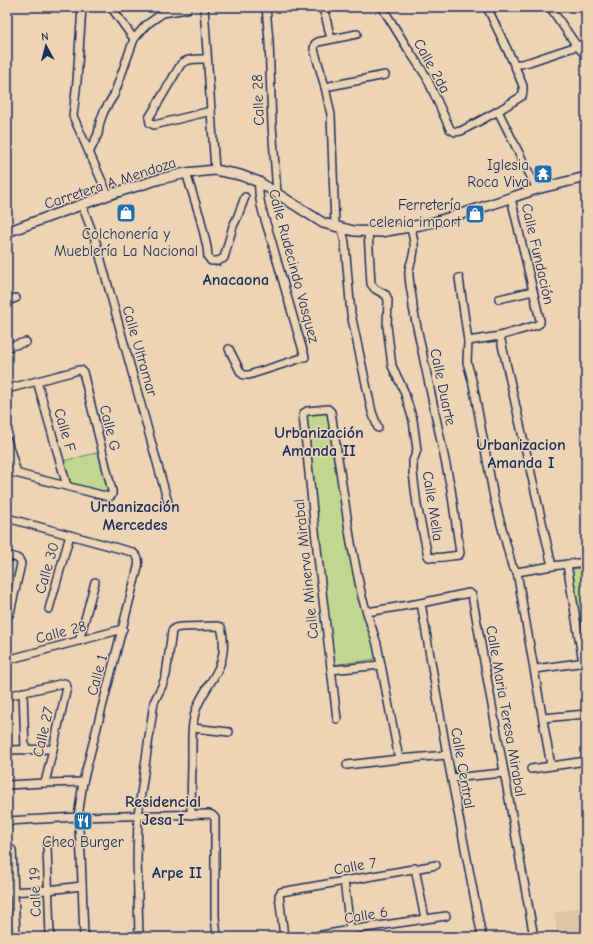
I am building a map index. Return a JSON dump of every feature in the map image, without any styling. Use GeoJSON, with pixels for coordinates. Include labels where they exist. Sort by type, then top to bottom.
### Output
{"type":"FeatureCollection","features":[{"type":"Feature","properties":{"kind":"street"},"geometry":{"type":"LineString","coordinates":[[82,7],[77,81],[72,116],[108,195]]}},
{"type":"Feature","properties":{"kind":"street"},"geometry":{"type":"LineString","coordinates":[[110,7],[134,39]]}},
{"type":"Feature","properties":{"kind":"street"},"geometry":{"type":"LineString","coordinates":[[204,7],[215,170]]}},
{"type":"Feature","properties":{"kind":"street","name":"Calle 28"},"geometry":{"type":"LineString","coordinates":[[266,7],[277,193]]}},
{"type":"Feature","properties":{"kind":"street"},"geometry":{"type":"LineString","coordinates":[[322,7],[331,39]]}},
{"type":"Feature","properties":{"kind":"street","name":"Calle 2da"},"geometry":{"type":"LineString","coordinates":[[382,7],[426,76],[450,129],[455,132],[461,131],[498,111]]}},
{"type":"Feature","properties":{"kind":"street"},"geometry":{"type":"LineString","coordinates":[[487,7],[523,86],[522,96],[498,111],[537,190]]}},
{"type":"Feature","properties":{"kind":"street"},"geometry":{"type":"LineString","coordinates":[[550,7],[577,46],[586,56]]}},
{"type":"Feature","properties":{"kind":"street"},"geometry":{"type":"LineString","coordinates":[[89,153],[98,134],[104,111],[114,95],[134,39],[146,25],[163,10],[187,9]]}},
{"type":"Feature","properties":{"kind":"street"},"geometry":{"type":"LineString","coordinates":[[357,34],[318,42],[314,44],[314,49],[332,115],[338,227],[345,243],[351,314],[372,412],[378,428]]}},
{"type":"Feature","properties":{"kind":"street"},"geometry":{"type":"LineString","coordinates":[[514,64],[521,64],[586,43]]}},
{"type":"Feature","properties":{"kind":"street"},"geometry":{"type":"LineString","coordinates":[[207,59],[189,59],[181,64],[149,118],[150,123],[154,125],[211,111]]}},
{"type":"Feature","properties":{"kind":"street"},"geometry":{"type":"LineString","coordinates":[[325,87],[385,75]]}},
{"type":"Feature","properties":{"kind":"street","name":"Carretera A Mendoza"},"geometry":{"type":"LineString","coordinates":[[7,232],[108,195],[160,179],[186,173],[215,170],[240,175],[259,182],[323,223],[354,231],[387,231],[434,222],[537,190],[586,177]]}},
{"type":"Feature","properties":{"kind":"street"},"geometry":{"type":"LineString","coordinates":[[186,173],[200,217],[208,257],[211,261],[218,261],[224,258],[233,226],[245,197]]}},
{"type":"Feature","properties":{"kind":"street","name":"Calle Rudecindo Vasquez"},"geometry":{"type":"LineString","coordinates":[[229,349],[241,373],[244,375],[249,375],[305,357],[289,305],[262,205],[258,189],[259,182]]}},
{"type":"Feature","properties":{"kind":"street","name":"Calle Fundación"},"geometry":{"type":"LineString","coordinates":[[468,341],[500,336],[540,323],[511,198]]}},
{"type":"Feature","properties":{"kind":"street","name":"Calle Ultramar"},"geometry":{"type":"LineString","coordinates":[[82,205],[96,242],[169,506]]}},
{"type":"Feature","properties":{"kind":"street","name":"Calle Duarte"},"geometry":{"type":"LineString","coordinates":[[411,227],[415,247],[409,270],[413,308],[451,489],[460,553],[458,555],[431,558],[428,556]]}},
{"type":"Feature","properties":{"kind":"street","name":"Calle Mella"},"geometry":{"type":"LineString","coordinates":[[368,231],[371,284],[375,289],[386,295],[388,300],[387,326],[392,366],[404,391],[413,420],[417,450],[413,461],[413,473],[417,505],[428,556]]}},
{"type":"Feature","properties":{"kind":"street"},"geometry":{"type":"LineString","coordinates":[[459,278],[468,341],[467,362],[473,384],[494,498],[512,566],[518,572],[551,766]]}},
{"type":"Feature","properties":{"kind":"street"},"geometry":{"type":"LineString","coordinates":[[500,299],[533,291]]}},
{"type":"Feature","properties":{"kind":"street"},"geometry":{"type":"LineString","coordinates":[[7,301],[16,298]]}},
{"type":"Feature","properties":{"kind":"street"},"geometry":{"type":"LineString","coordinates":[[500,336],[552,566]]}},
{"type":"Feature","properties":{"kind":"street"},"geometry":{"type":"LineString","coordinates":[[7,347],[26,342]]}},
{"type":"Feature","properties":{"kind":"street","name":"Calle G"},"geometry":{"type":"LineString","coordinates":[[37,381],[79,370],[83,372],[112,495],[109,497],[67,486]]}},
{"type":"Feature","properties":{"kind":"street"},"geometry":{"type":"LineString","coordinates":[[7,388],[37,381]]}},
{"type":"Feature","properties":{"kind":"street","name":"Calle F"},"geometry":{"type":"LineString","coordinates":[[37,381],[67,486]]}},
{"type":"Feature","properties":{"kind":"street","name":"Calle Minerva Mirabal"},"geometry":{"type":"LineString","coordinates":[[337,719],[303,416],[307,411],[328,409],[331,412],[351,543],[362,597],[367,612]]}},
{"type":"Feature","properties":{"kind":"street"},"geometry":{"type":"LineString","coordinates":[[7,440],[17,473]]}},
{"type":"Feature","properties":{"kind":"street"},"geometry":{"type":"LineString","coordinates":[[7,471],[67,486]]}},
{"type":"Feature","properties":{"kind":"street","name":"Calle 1"},"geometry":{"type":"LineString","coordinates":[[7,518],[132,552],[138,559],[138,567],[83,782],[78,816],[84,937]]}},
{"type":"Feature","properties":{"kind":"street","name":"Calle 30"},"geometry":{"type":"LineString","coordinates":[[49,609],[70,535]]}},
{"type":"Feature","properties":{"kind":"street"},"geometry":{"type":"LineString","coordinates":[[7,555],[18,558],[21,564],[10,613],[7,617]]}},
{"type":"Feature","properties":{"kind":"street"},"geometry":{"type":"LineString","coordinates":[[518,572],[586,562]]}},
{"type":"Feature","properties":{"kind":"street"},"geometry":{"type":"LineString","coordinates":[[535,669],[585,662],[567,564]]}},
{"type":"Feature","properties":{"kind":"street"},"geometry":{"type":"LineString","coordinates":[[79,641],[95,582]]}},
{"type":"Feature","properties":{"kind":"street","name":"Calle Maria Teresa Mirabal"},"geometry":{"type":"LineString","coordinates":[[367,612],[469,593],[472,595],[503,773],[534,937]]}},
{"type":"Feature","properties":{"kind":"street","name":"Calle Central"},"geometry":{"type":"LineString","coordinates":[[421,603],[447,755],[482,937]]}},
{"type":"Feature","properties":{"kind":"street"},"geometry":{"type":"LineString","coordinates":[[367,612],[377,644],[399,759]]}},
{"type":"Feature","properties":{"kind":"street"},"geometry":{"type":"LineString","coordinates":[[139,937],[137,859],[138,815],[154,702],[166,675],[172,631],[175,628],[181,627],[217,626],[221,627],[224,651],[218,669],[196,707],[193,728],[191,815]]}},
{"type":"Feature","properties":{"kind":"street","name":"Calle 28"},"geometry":{"type":"LineString","coordinates":[[7,660],[122,628]]}},
{"type":"Feature","properties":{"kind":"street"},"geometry":{"type":"LineString","coordinates":[[331,670],[381,665]]}},
{"type":"Feature","properties":{"kind":"street","name":"Calle 27"},"geometry":{"type":"LineString","coordinates":[[23,692],[64,683],[67,687],[45,783]]}},
{"type":"Feature","properties":{"kind":"street"},"geometry":{"type":"LineString","coordinates":[[7,696],[23,692],[25,750]]}},
{"type":"Feature","properties":{"kind":"street"},"geometry":{"type":"LineString","coordinates":[[543,718],[586,714]]}},
{"type":"Feature","properties":{"kind":"street"},"geometry":{"type":"LineString","coordinates":[[193,728],[229,732]]}},
{"type":"Feature","properties":{"kind":"street"},"geometry":{"type":"LineString","coordinates":[[7,750],[53,749]]}},
{"type":"Feature","properties":{"kind":"street"},"geometry":{"type":"LineString","coordinates":[[347,765],[447,755]]}},
{"type":"Feature","properties":{"kind":"street"},"geometry":{"type":"LineString","coordinates":[[531,769],[586,761]]}},
{"type":"Feature","properties":{"kind":"street"},"geometry":{"type":"LineString","coordinates":[[452,778],[503,773]]}},
{"type":"Feature","properties":{"kind":"street"},"geometry":{"type":"LineString","coordinates":[[7,785],[83,782]]}},
{"type":"Feature","properties":{"kind":"street"},"geometry":{"type":"LineString","coordinates":[[7,821],[78,816],[212,815],[215,818],[215,916],[217,937]]}},
{"type":"Feature","properties":{"kind":"street","name":"Calle 19"},"geometry":{"type":"LineString","coordinates":[[47,846],[50,937]]}},
{"type":"Feature","properties":{"kind":"street"},"geometry":{"type":"LineString","coordinates":[[12,850],[10,891],[16,937]]}},
{"type":"Feature","properties":{"kind":"street","name":"Calle 7"},"geometry":{"type":"LineString","coordinates":[[284,937],[279,895],[281,892],[436,865]]}},
{"type":"Feature","properties":{"kind":"street"},"geometry":{"type":"LineString","coordinates":[[415,868],[425,919]]}},
{"type":"Feature","properties":{"kind":"street"},"geometry":{"type":"LineString","coordinates":[[344,881],[351,934]]}},
{"type":"Feature","properties":{"kind":"street"},"geometry":{"type":"LineString","coordinates":[[10,891],[48,890],[82,886]]}},
{"type":"Feature","properties":{"kind":"street","name":"Calle 6"},"geometry":{"type":"LineString","coordinates":[[311,937],[351,934],[446,916]]}},
{"type":"Feature","properties":{"kind":"shaded area"},"geometry":{"type":"Polygon","coordinates":[[[586,905],[586,937],[558,937],[554,913],[586,905]]]}},
{"type":"Feature","properties":{"kind":"green space"},"geometry":{"type":"Polygon","coordinates":[[[328,412],[344,515],[378,659],[331,665],[305,414],[328,412]]]}},
{"type":"Feature","properties":{"kind":"green space"},"geometry":{"type":"Polygon","coordinates":[[[100,452],[110,493],[71,483],[63,461],[100,452]]]}},
{"type":"Feature","properties":{"kind":"green space"},"geometry":{"type":"Polygon","coordinates":[[[586,568],[586,660],[571,569],[586,568]]]}},
{"type":"Feature","properties":{"kind":"place","name":"Iglesia Roca Viva"},"geometry":{"type":"Point","coordinates":[543,174]}},
{"type":"Feature","properties":{"kind":"place","name":"Colchonería y Mueblería La Nacional"},"geometry":{"type":"Point","coordinates":[126,213]}},
{"type":"Feature","properties":{"kind":"place","name":"Ferretería celenia import"},"geometry":{"type":"Point","coordinates":[475,214]}},
{"type":"Feature","properties":{"kind":"place","name":"Cheo Burger"},"geometry":{"type":"Point","coordinates":[83,821]}},
{"type":"Feature","properties":{"kind":"district","name":"Anacaona"},"geometry":{"type":"Point","coordinates":[236,279]}},
{"type":"Feature","properties":{"kind":"district","name":"Urbanización Amanda II"},"geometry":{"type":"Point","coordinates":[319,441]}},
{"type":"Feature","properties":{"kind":"district","name":"Urbanizacion Amanda I"},"geometry":{"type":"Point","coordinates":[521,453]}},
{"type":"Feature","properties":{"kind":"district","name":"Urbanización Mercedes"},"geometry":{"type":"Point","coordinates":[135,515]}},
{"type":"Feature","properties":{"kind":"district","name":"Residencial Jesa I"},"geometry":{"type":"Point","coordinates":[163,810]}},
{"type":"Feature","properties":{"kind":"district","name":"Arpe II"},"geometry":{"type":"Point","coordinates":[177,872]}}]}
